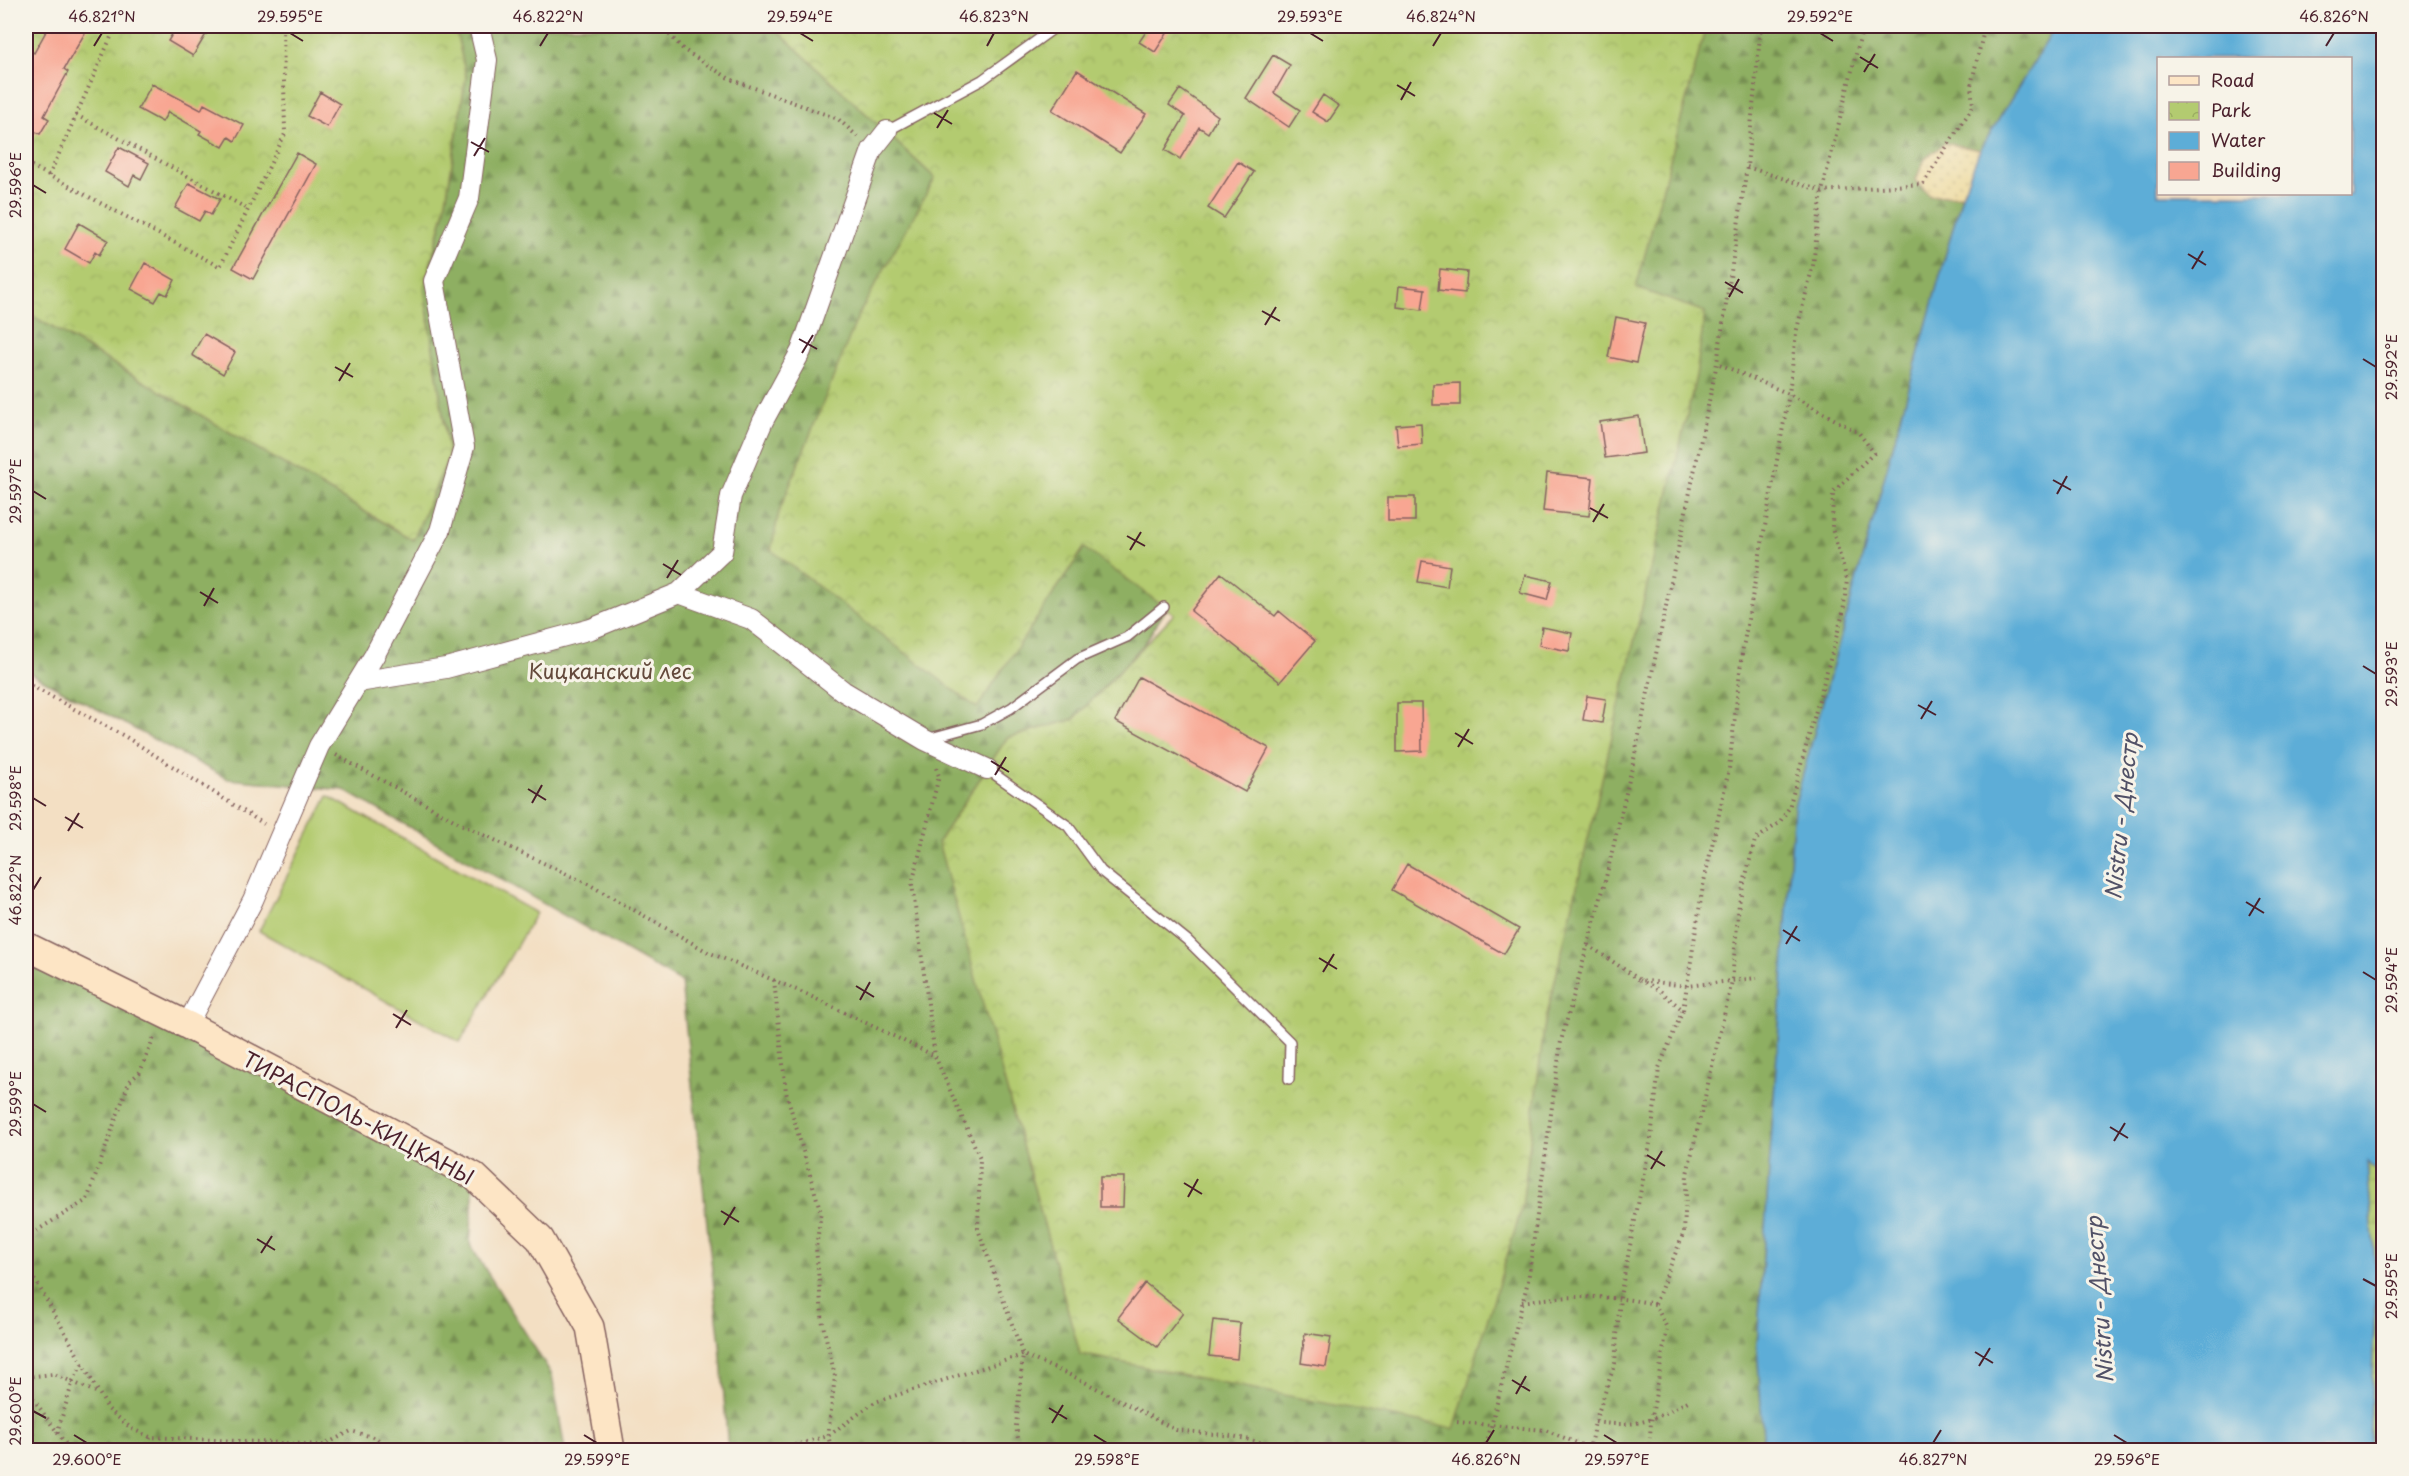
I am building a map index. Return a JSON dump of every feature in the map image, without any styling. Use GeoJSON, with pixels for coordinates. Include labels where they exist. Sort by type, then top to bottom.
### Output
{"type":"FeatureCollection","features":[{"type":"Feature","properties":{"kind":"street"},"geometry":{"type":"LineString","coordinates":[[175,1020],[253,900],[319,746],[358,682],[440,531],[464,447],[434,281],[469,198],[487,60],[479,26]]}},
{"type":"Feature","properties":{"kind":"street"},"geometry":{"type":"LineString","coordinates":[[358,682],[446,668],[591,629],[679,593],[723,552],[730,496],[763,421],[801,351],[872,150],[887,131]]}},
{"type":"Feature","properties":{"kind":"street"},"geometry":{"type":"LineString","coordinates":[[679,593],[751,619],[843,691],[925,740],[987,769]]}},
{"type":"Feature","properties":{"kind":"street","name":"ТИРАСПОЛЬ-КИЦКАНЫ"},"geometry":{"type":"LineString","coordinates":[[26,946],[175,1020],[474,1176],[540,1239],[590,1327],[611,1450]]}},
{"type":"Feature","properties":{"kind":"lane"},"geometry":{"type":"LineString","coordinates":[[887,131],[982,80],[1057,26]]}},
{"type":"Feature","properties":{"kind":"lane"},"geometry":{"type":"LineString","coordinates":[[925,740],[982,724],[1011,708],[1077,659],[1127,637],[1164,607]]}},
{"type":"Feature","properties":{"kind":"lane"},"geometry":{"type":"LineString","coordinates":[[987,769],[1068,826],[1101,871],[1187,940],[1290,1042],[1289,1079]]}},
{"type":"Feature","properties":{"kind":"path"},"geometry":{"type":"LineString","coordinates":[[49,176],[116,26]]}},
{"type":"Feature","properties":{"kind":"path"},"geometry":{"type":"LineString","coordinates":[[26,163],[220,267],[285,134],[283,26]]}},
{"type":"Feature","properties":{"kind":"path"},"geometry":{"type":"LineString","coordinates":[[661,26],[684,50],[730,79],[838,119],[872,150]]}},
{"type":"Feature","properties":{"kind":"path"},"geometry":{"type":"LineString","coordinates":[[1485,1450],[1490,1423],[1528,1281],[1561,1041],[1588,945],[1634,759],[1717,363],[1747,167],[1761,26]]}},
{"type":"Feature","properties":{"kind":"path"},"geometry":{"type":"LineString","coordinates":[[1457,1422],[1490,1423],[1545,1430],[1591,1450],[1595,1422],[1615,1363],[1620,1297],[1651,1138],[1659,1068],[1683,1010],[1703,886],[1729,769],[1742,653],[1789,394],[1796,333],[1813,265],[1822,191],[1863,26]]}},
{"type":"Feature","properties":{"kind":"path"},"geometry":{"type":"LineString","coordinates":[[1747,167],[1822,191],[1923,184],[1973,106],[1971,85],[1985,26]]}},
{"type":"Feature","properties":{"kind":"path"},"geometry":{"type":"LineString","coordinates":[[76,115],[248,209]]}},
{"type":"Feature","properties":{"kind":"path"},"geometry":{"type":"LineString","coordinates":[[1649,1450],[1651,1422],[1667,1328],[1655,1304],[1684,1232],[1687,1174],[1732,981],[1739,903],[1755,840],[1779,823],[1789,808],[1843,613],[1847,580],[1832,528],[1833,492],[1874,453],[1859,433],[1789,394],[1717,363]]}},
{"type":"Feature","properties":{"kind":"path"},"geometry":{"type":"LineString","coordinates":[[26,683],[126,737],[280,834]]}},
{"type":"Feature","properties":{"kind":"path"},"geometry":{"type":"LineString","coordinates":[[925,740],[939,776],[912,884],[935,1056],[980,1158],[978,1229],[1023,1355],[1016,1426],[1020,1450]]}},
{"type":"Feature","properties":{"kind":"path"},"geometry":{"type":"LineString","coordinates":[[319,746],[463,825],[590,885],[708,952],[774,980],[935,1056]]}},
{"type":"Feature","properties":{"kind":"path"},"geometry":{"type":"LineString","coordinates":[[1588,945],[1659,990],[1683,1010]]}},
{"type":"Feature","properties":{"kind":"path"},"geometry":{"type":"LineString","coordinates":[[1640,980],[1687,986],[1757,978]]}},
{"type":"Feature","properties":{"kind":"path"},"geometry":{"type":"LineString","coordinates":[[774,980],[786,1092],[821,1213],[816,1248],[823,1325],[835,1376],[828,1436],[832,1450]]}},
{"type":"Feature","properties":{"kind":"path"},"geometry":{"type":"LineString","coordinates":[[26,1238],[87,1200],[129,1082],[140,1072],[175,1020]]}},
{"type":"Feature","properties":{"kind":"path"},"geometry":{"type":"LineString","coordinates":[[26,1271],[37,1283],[108,1409],[132,1430],[150,1437],[324,1445],[351,1431],[376,1438],[391,1450]]}},
{"type":"Feature","properties":{"kind":"path"},"geometry":{"type":"LineString","coordinates":[[1522,1302],[1558,1297],[1620,1297],[1655,1304]]}},
{"type":"Feature","properties":{"kind":"path"},"geometry":{"type":"LineString","coordinates":[[777,1450],[828,1436],[875,1402],[1023,1355],[1077,1378],[1176,1430],[1232,1436],[1296,1450]]}},
{"type":"Feature","properties":{"kind":"path"},"geometry":{"type":"LineString","coordinates":[[57,1433],[73,1381],[82,1364]]}},
{"type":"Feature","properties":{"kind":"path"},"geometry":{"type":"LineString","coordinates":[[26,1377],[54,1374],[98,1393]]}},
{"type":"Feature","properties":{"kind":"path"},"geometry":{"type":"LineString","coordinates":[[26,1389],[70,1450]]}},
{"type":"Feature","properties":{"kind":"path"},"geometry":{"type":"LineString","coordinates":[[1595,1422],[1620,1426],[1651,1422],[1690,1400]]}},
{"type":"Feature","properties":{"kind":"path"},"geometry":{"type":"LineString","coordinates":[[145,1450],[150,1437]]}},
{"type":"Feature","properties":{"kind":"green space"},"geometry":{"type":"Polygon","coordinates":[[[26,26],[455,26],[466,76],[444,213],[424,288],[449,456],[413,540],[26,312],[26,26]]]}},
{"type":"Feature","properties":{"kind":"green space","name":"Кицканский лес"},"geometry":{"type":"Polygon","coordinates":[[[455,26],[2056,26],[1980,150],[1944,143],[1930,196],[1962,195],[1794,807],[1757,1345],[1764,1450],[728,1450],[720,1345],[681,982],[344,790],[228,779],[26,671],[26,312],[413,540],[449,456],[424,288],[444,213],[466,76],[455,26]],[[1212,537],[1144,644],[1074,719],[1008,738],[1150,770],[1212,537]]]}},
{"type":"Feature","properties":{"kind":"green space"},"geometry":{"type":"Polygon","coordinates":[[[772,26],[1706,26],[1636,288],[1705,312],[1696,376],[1544,1028],[1522,1207],[1454,1429],[1080,1354],[938,842],[1007,738],[1074,719],[1174,614],[1084,548],[977,708],[771,550],[779,512],[858,316],[935,178],[772,26]]]}},
{"type":"Feature","properties":{"kind":"green space"},"geometry":{"type":"Polygon","coordinates":[[[328,796],[536,913],[460,1042],[259,931],[328,796]]]}},
{"type":"Feature","properties":{"kind":"green space"},"geometry":{"type":"Polygon","coordinates":[[[26,946],[474,1176],[470,1245],[552,1375],[565,1450],[26,1450],[26,946]]]}},
{"type":"Feature","properties":{"kind":"green space"},"geometry":{"type":"Polygon","coordinates":[[[2367,1162],[2376,1171],[2384,1223],[2383,1450],[2369,1450],[2376,1278],[2367,1162]]]}},
{"type":"Feature","properties":{"kind":"sand"},"geometry":{"type":"Polygon","coordinates":[[[1945,143],[1980,150],[1962,195],[1930,196],[1916,180],[1925,159],[1945,143]]]}},
{"type":"Feature","properties":{"kind":"water","name":"Nistru - Днестр"},"geometry":{"type":"Polygon","coordinates":[[[2056,26],[2383,26],[2384,1223],[2376,1171],[2367,1162],[2376,1278],[2369,1450],[1764,1450],[1757,1345],[1794,807],[1962,195],[1980,150],[2056,26]]]}},
{"type":"Feature","properties":{"kind":"building"},"geometry":{"type":"Polygon","coordinates":[[[49,26],[89,26],[64,69],[68,72],[44,116],[49,119],[40,134],[36,132],[26,151],[26,48],[34,53],[49,26]]]}},
{"type":"Feature","properties":{"kind":"building"},"geometry":{"type":"Polygon","coordinates":[[[177,26],[211,26],[193,56],[168,41],[177,26]]]}},
{"type":"Feature","properties":{"kind":"building"},"geometry":{"type":"Polygon","coordinates":[[[1150,26],[1172,26],[1155,52],[1139,42],[1150,26]]]}},
{"type":"Feature","properties":{"kind":"building"},"geometry":{"type":"Polygon","coordinates":[[[1273,55],[1290,65],[1274,93],[1300,110],[1289,127],[1246,98],[1273,55]]]}},
{"type":"Feature","properties":{"kind":"building"},"geometry":{"type":"Polygon","coordinates":[[[1077,70],[1146,114],[1120,153],[1052,110],[1077,70]]]}},
{"type":"Feature","properties":{"kind":"building"},"geometry":{"type":"Polygon","coordinates":[[[152,84],[201,110],[204,104],[244,125],[235,141],[229,137],[223,147],[199,134],[201,131],[168,112],[162,122],[138,109],[152,84]]]}},
{"type":"Feature","properties":{"kind":"building"},"geometry":{"type":"Polygon","coordinates":[[[1180,89],[1218,116],[1208,133],[1199,127],[1180,159],[1165,150],[1185,116],[1169,105],[1180,89]]]}},
{"type":"Feature","properties":{"kind":"building"},"geometry":{"type":"Polygon","coordinates":[[[320,92],[340,104],[327,127],[307,116],[320,92]]]}},
{"type":"Feature","properties":{"kind":"building"},"geometry":{"type":"Polygon","coordinates":[[[1323,95],[1339,106],[1328,122],[1312,112],[1323,95]]]}},
{"type":"Feature","properties":{"kind":"building"},"geometry":{"type":"Polygon","coordinates":[[[119,147],[149,163],[141,179],[134,175],[129,186],[105,172],[119,147]]]}},
{"type":"Feature","properties":{"kind":"building"},"geometry":{"type":"Polygon","coordinates":[[[297,153],[316,164],[253,279],[233,268],[297,153]]]}},
{"type":"Feature","properties":{"kind":"building"},"geometry":{"type":"Polygon","coordinates":[[[1238,162],[1254,172],[1224,218],[1208,208],[1238,162]]]}},
{"type":"Feature","properties":{"kind":"building"},"geometry":{"type":"Polygon","coordinates":[[[189,183],[220,199],[211,215],[205,211],[199,221],[175,208],[189,183]]]}},
{"type":"Feature","properties":{"kind":"building"},"geometry":{"type":"Polygon","coordinates":[[[79,223],[108,240],[99,255],[95,252],[89,263],[65,249],[79,223]]]}},
{"type":"Feature","properties":{"kind":"building"},"geometry":{"type":"Polygon","coordinates":[[[145,263],[175,280],[167,295],[161,292],[155,302],[131,289],[145,263]]]}},
{"type":"Feature","properties":{"kind":"building"},"geometry":{"type":"Polygon","coordinates":[[[1440,269],[1467,272],[1465,293],[1438,290],[1440,269]]]}},
{"type":"Feature","properties":{"kind":"building"},"geometry":{"type":"Polygon","coordinates":[[[1399,286],[1425,289],[1422,310],[1397,307],[1399,286]]]}},
{"type":"Feature","properties":{"kind":"building"},"geometry":{"type":"Polygon","coordinates":[[[1616,317],[1645,323],[1636,363],[1608,357],[1616,317]]]}},
{"type":"Feature","properties":{"kind":"building"},"geometry":{"type":"Polygon","coordinates":[[[204,334],[235,352],[223,374],[192,355],[204,334]]]}},
{"type":"Feature","properties":{"kind":"building"},"geometry":{"type":"Polygon","coordinates":[[[1460,383],[1460,405],[1433,405],[1433,384],[1460,383]]]}},
{"type":"Feature","properties":{"kind":"building"},"geometry":{"type":"Polygon","coordinates":[[[1639,416],[1644,453],[1605,458],[1600,422],[1639,416]]]}},
{"type":"Feature","properties":{"kind":"building"},"geometry":{"type":"Polygon","coordinates":[[[1421,423],[1422,444],[1398,446],[1396,425],[1421,423]]]}},
{"type":"Feature","properties":{"kind":"building"},"geometry":{"type":"Polygon","coordinates":[[[1547,473],[1593,478],[1589,516],[1543,511],[1547,473]]]}},
{"type":"Feature","properties":{"kind":"building"},"geometry":{"type":"Polygon","coordinates":[[[1388,497],[1415,497],[1415,521],[1388,521],[1388,497]]]}},
{"type":"Feature","properties":{"kind":"building"},"geometry":{"type":"Polygon","coordinates":[[[1422,561],[1450,566],[1447,587],[1418,582],[1422,561]]]}},
{"type":"Feature","properties":{"kind":"building"},"geometry":{"type":"Polygon","coordinates":[[[1221,573],[1275,616],[1279,611],[1315,641],[1280,682],[1191,611],[1221,573]]]}},
{"type":"Feature","properties":{"kind":"building"},"geometry":{"type":"Polygon","coordinates":[[[1525,575],[1552,581],[1547,600],[1520,593],[1525,575]]]}},
{"type":"Feature","properties":{"kind":"building"},"geometry":{"type":"Polygon","coordinates":[[[1542,627],[1572,633],[1569,651],[1539,645],[1542,627]]]}},
{"type":"Feature","properties":{"kind":"building"},"geometry":{"type":"Polygon","coordinates":[[[1139,677],[1269,748],[1245,792],[1115,721],[1139,677]]]}},
{"type":"Feature","properties":{"kind":"building"},"geometry":{"type":"Polygon","coordinates":[[[1587,696],[1606,699],[1602,723],[1583,720],[1587,696]]]}},
{"type":"Feature","properties":{"kind":"building"},"geometry":{"type":"Polygon","coordinates":[[[1397,703],[1421,703],[1422,751],[1397,752],[1397,703]]]}},
{"type":"Feature","properties":{"kind":"building"},"geometry":{"type":"Polygon","coordinates":[[[1407,864],[1519,929],[1504,954],[1392,890],[1407,864]]]}},
{"type":"Feature","properties":{"kind":"building"},"geometry":{"type":"Polygon","coordinates":[[[1100,1177],[1124,1177],[1123,1207],[1100,1207],[1100,1177]]]}},
{"type":"Feature","properties":{"kind":"building"},"geometry":{"type":"Polygon","coordinates":[[[1145,1283],[1183,1313],[1157,1347],[1118,1318],[1145,1283]]]}},
{"type":"Feature","properties":{"kind":"building"},"geometry":{"type":"Polygon","coordinates":[[[1213,1320],[1240,1323],[1237,1359],[1209,1356],[1213,1320]]]}},
{"type":"Feature","properties":{"kind":"building"},"geometry":{"type":"Polygon","coordinates":[[[1305,1333],[1331,1337],[1326,1367],[1301,1363],[1305,1333]]]}}]}
